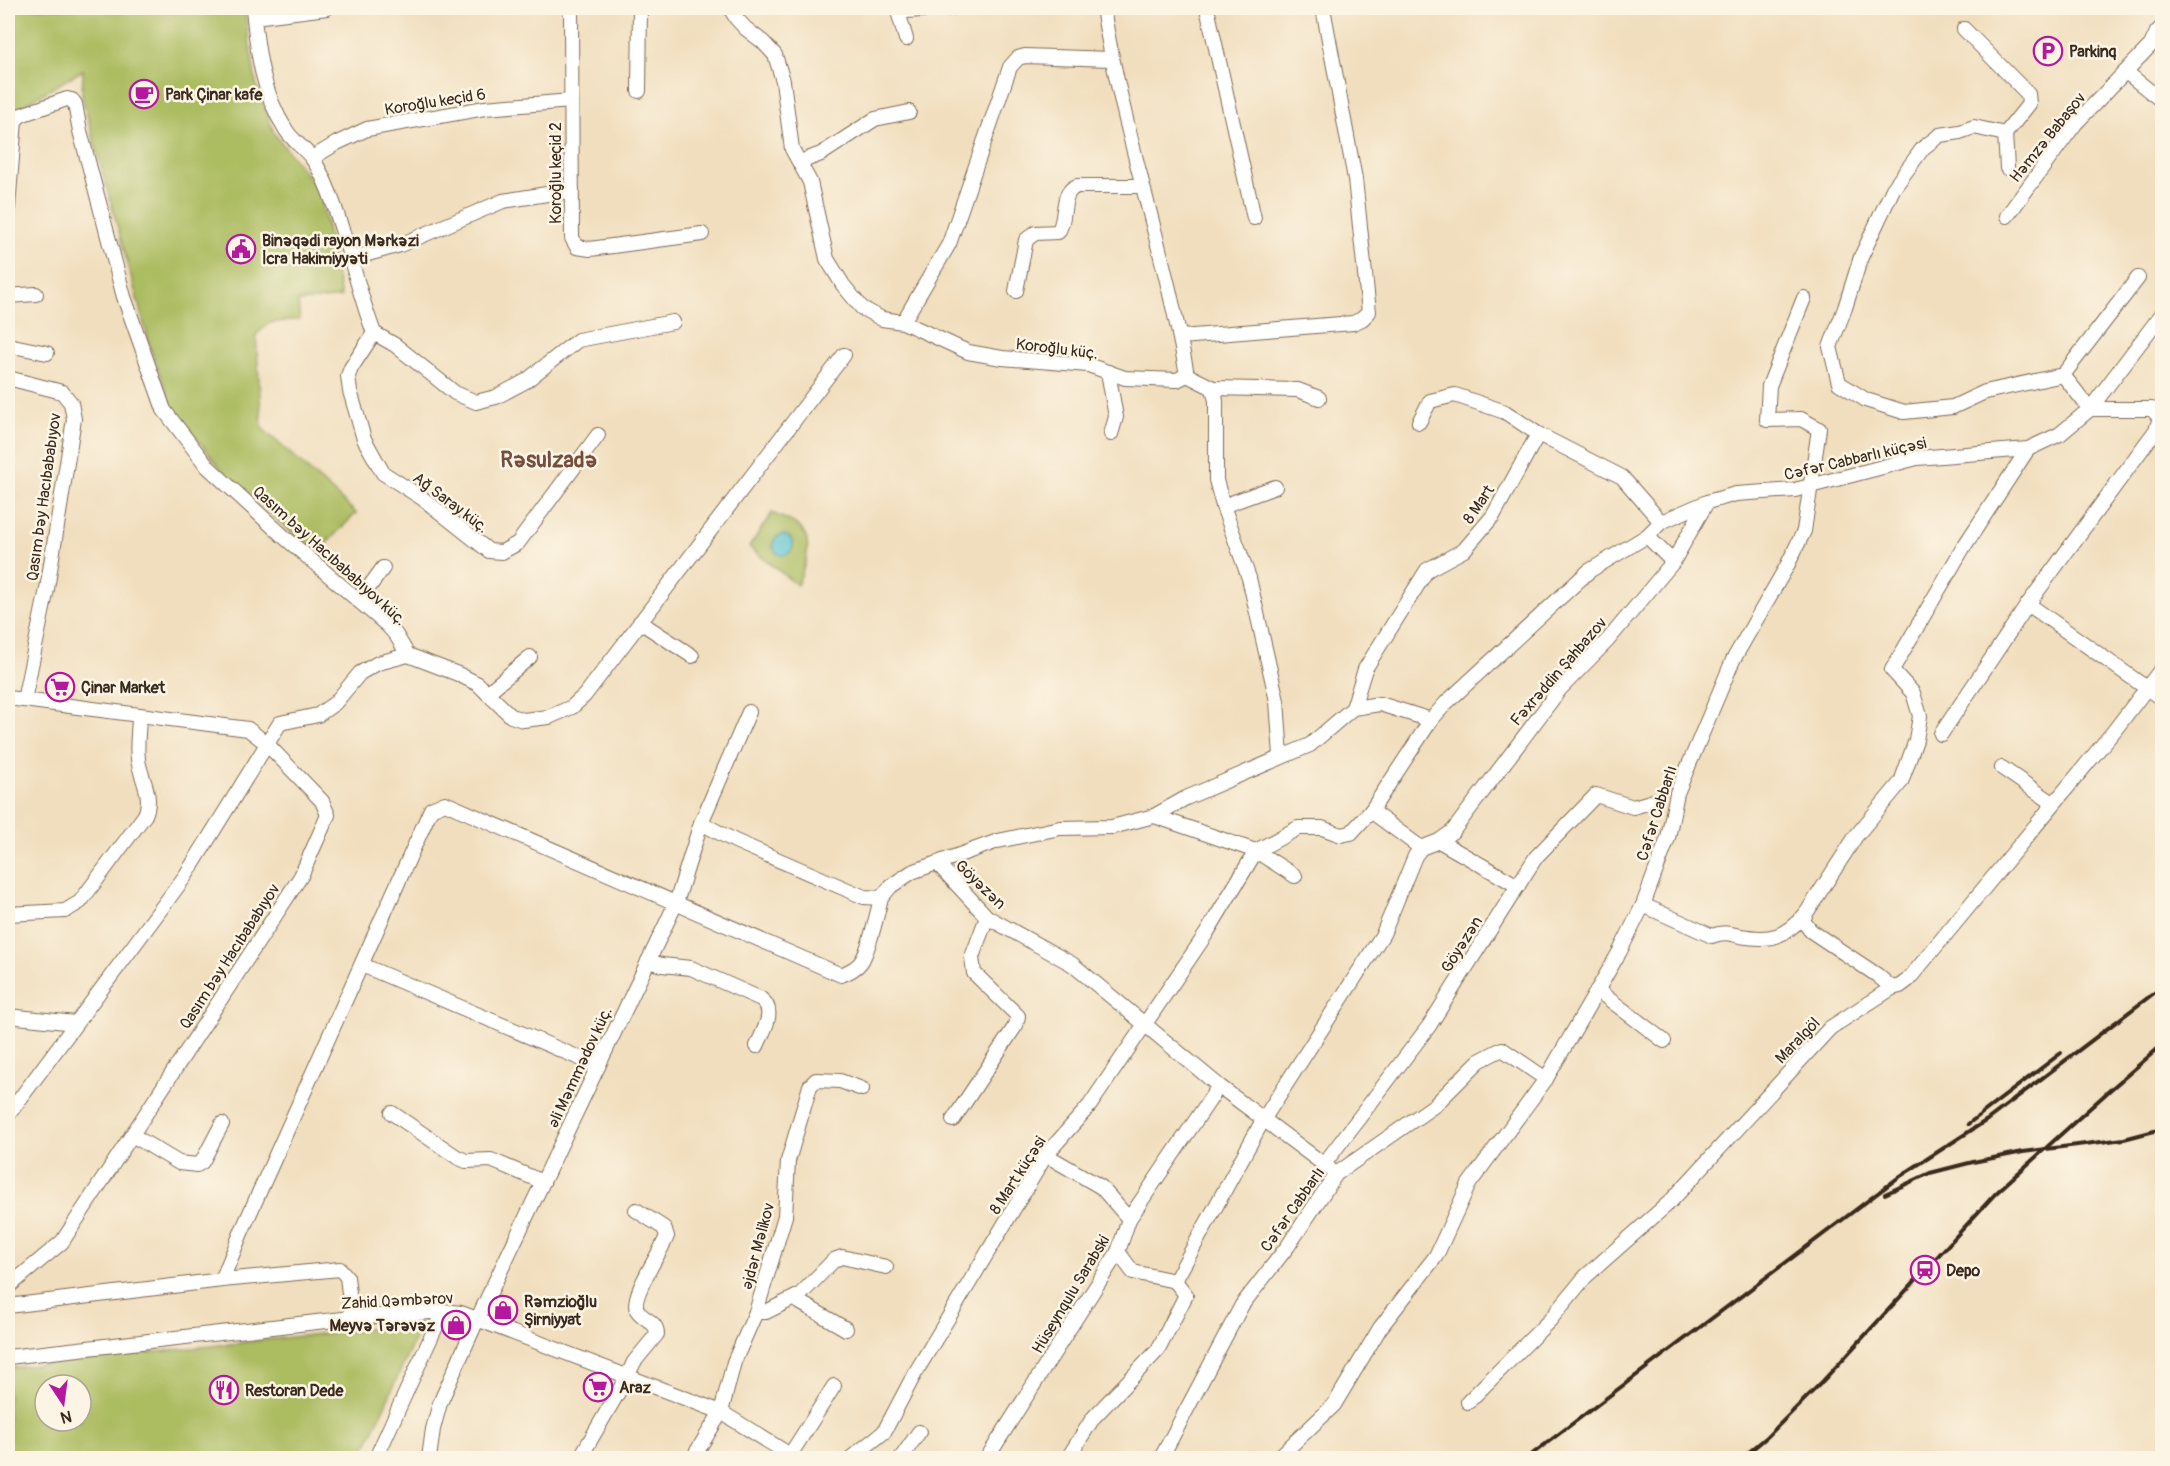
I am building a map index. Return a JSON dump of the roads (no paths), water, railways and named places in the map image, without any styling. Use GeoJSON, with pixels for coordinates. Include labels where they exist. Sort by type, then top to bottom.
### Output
{"type":"FeatureCollection","features":[{"type":"Feature","properties":{"kind":"street"},"geometry":{"type":"LineString","coordinates":[[327,8],[253,12],[257,46],[263,76],[274,110],[287,132],[312,158],[327,188],[361,300],[374,333],[395,345],[455,393],[476,402],[496,397],[526,381],[578,340],[674,322]]}},
{"type":"Feature","properties":{"kind":"street","name":"Koroğlu keçid 2"},"geometry":{"type":"LineString","coordinates":[[571,8],[572,238],[577,247],[590,249],[702,234]]}},
{"type":"Feature","properties":{"kind":"street"},"geometry":{"type":"LineString","coordinates":[[639,91],[640,8]]}},
{"type":"Feature","properties":{"kind":"street","name":"Koroğlu küç."},"geometry":{"type":"LineString","coordinates":[[730,8],[745,28],[775,55],[783,81],[792,149],[810,182],[827,259],[843,285],[862,308],[882,319],[903,322],[968,352],[1002,358],[1088,365],[1125,378],[1177,380],[1187,375]]}},
{"type":"Feature","properties":{"kind":"street"},"geometry":{"type":"LineString","coordinates":[[897,8],[906,11],[951,8]]}},
{"type":"Feature","properties":{"kind":"street"},"geometry":{"type":"LineString","coordinates":[[897,8],[906,39]]}},
{"type":"Feature","properties":{"kind":"street"},"geometry":{"type":"LineString","coordinates":[[1103,8],[1111,59],[1181,337],[1187,375],[1214,388],[1298,390],[1319,398]]}},
{"type":"Feature","properties":{"kind":"street"},"geometry":{"type":"LineString","coordinates":[[1208,8],[1254,218]]}},
{"type":"Feature","properties":{"kind":"street"},"geometry":{"type":"LineString","coordinates":[[1181,337],[1353,323],[1362,319],[1369,312],[1355,179],[1323,8]]}},
{"type":"Feature","properties":{"kind":"street","name":"Həmzə Babaşov"},"geometry":{"type":"LineString","coordinates":[[2007,216],[2075,124],[2126,72],[2157,48],[2157,32],[2163,27]]}},
{"type":"Feature","properties":{"kind":"street"},"geometry":{"type":"LineString","coordinates":[[1964,29],[2028,94],[2029,104],[2005,134],[2007,168]]}},
{"type":"Feature","properties":{"kind":"street"},"geometry":{"type":"LineString","coordinates":[[903,322],[950,244],[1010,67],[1018,58],[1025,56],[1111,59]]}},
{"type":"Feature","properties":{"kind":"street"},"geometry":{"type":"LineString","coordinates":[[2126,72],[2163,101]]}},
{"type":"Feature","properties":{"kind":"street","name":"Qasım bəy Hacıbababıyov küç."},"geometry":{"type":"LineString","coordinates":[[8,207],[15,120],[21,115],[67,99],[72,100],[75,104],[124,297],[164,410],[207,466],[283,536],[396,634],[408,655]]}},
{"type":"Feature","properties":{"kind":"street","name":"Koroğlu keçid 6"},"geometry":{"type":"LineString","coordinates":[[312,158],[367,129],[484,108],[572,101]]}},
{"type":"Feature","properties":{"kind":"street"},"geometry":{"type":"LineString","coordinates":[[800,162],[821,154],[875,119],[909,112]]}},
{"type":"Feature","properties":{"kind":"street"},"geometry":{"type":"LineString","coordinates":[[2005,134],[1974,127],[1940,135],[1923,148],[1893,189],[1861,256],[1830,347],[1839,383],[1866,400],[1904,412],[1953,407],[1984,392],[2063,375],[2138,278]]}},
{"type":"Feature","properties":{"kind":"street"},"geometry":{"type":"LineString","coordinates":[[1016,291],[1026,240],[1035,233],[1058,232],[1062,226],[1067,194],[1070,189],[1077,186],[1142,186]]}},
{"type":"Feature","properties":{"kind":"street"},"geometry":{"type":"LineString","coordinates":[[350,259],[400,245],[503,201],[572,190]]}},
{"type":"Feature","properties":{"kind":"street"},"geometry":{"type":"LineString","coordinates":[[8,296],[36,294]]}},
{"type":"Feature","properties":{"kind":"street","name":"Cəfər Cabbarlı"},"geometry":{"type":"LineString","coordinates":[[1278,1458],[1334,1405],[1380,1328],[1436,1256],[1468,1184],[1546,1079],[1643,905],[1668,838],[1677,793],[1733,660],[1787,566],[1804,531],[1819,429],[1801,419],[1767,420],[1769,386],[1804,298]]}},
{"type":"Feature","properties":{"kind":"street","name":"Cəfər Cabbarlı küçəsi"},"geometry":{"type":"LineString","coordinates":[[1431,720],[1589,571],[1647,536],[1661,522],[1707,502],[1736,494],[1795,490],[1917,458],[2028,449],[2060,434],[2090,409],[2163,314]]}},
{"type":"Feature","properties":{"kind":"street","name":"Ağ Saray küç."},"geometry":{"type":"LineString","coordinates":[[374,333],[348,376],[350,392],[364,439],[383,473],[422,498],[489,550],[502,552],[519,543],[598,435]]}},
{"type":"Feature","properties":{"kind":"street"},"geometry":{"type":"LineString","coordinates":[[8,345],[47,352]]}},
{"type":"Feature","properties":{"kind":"street"},"geometry":{"type":"LineString","coordinates":[[8,1115],[186,875],[280,723],[318,715],[334,703],[360,673],[378,663],[408,655],[478,684],[511,716],[523,720],[549,717],[572,707],[585,695],[844,355]]}},
{"type":"Feature","properties":{"kind":"street"},"geometry":{"type":"LineString","coordinates":[[1107,372],[1116,417],[1111,434]]}},
{"type":"Feature","properties":{"kind":"street"},"geometry":{"type":"LineString","coordinates":[[1941,734],[2028,604],[2156,430],[2160,418],[2152,409],[2090,409],[2063,375]]}},
{"type":"Feature","properties":{"kind":"street","name":"Qasım bəy Hacıbababıyov"},"geometry":{"type":"LineString","coordinates":[[8,378],[62,392],[71,404],[74,419],[47,589],[24,700]]}},
{"type":"Feature","properties":{"kind":"street"},"geometry":{"type":"LineString","coordinates":[[1214,388],[1216,480],[1249,578],[1278,701],[1281,756]]}},
{"type":"Feature","properties":{"kind":"street"},"geometry":{"type":"LineString","coordinates":[[1419,422],[1430,401],[1455,396],[1505,412],[1538,434],[1622,477],[1661,522]]}},
{"type":"Feature","properties":{"kind":"street","name":"8 Mart"},"geometry":{"type":"LineString","coordinates":[[1353,708],[1365,669],[1427,570],[1464,550],[1493,516],[1538,434]]}},
{"type":"Feature","properties":{"kind":"street"},"geometry":{"type":"LineString","coordinates":[[1643,905],[1712,936],[1723,932],[1762,939],[1789,932],[1805,915],[1856,836],[1901,782],[1916,740],[1920,716],[1913,693],[1892,670],[1963,548],[2028,449]]}},
{"type":"Feature","properties":{"kind":"street"},"geometry":{"type":"LineString","coordinates":[[1223,506],[1275,488]]}},
{"type":"Feature","properties":{"kind":"street","name":"Fəxrəddin Şahbazov"},"geometry":{"type":"LineString","coordinates":[[1421,848],[1439,842],[1453,831],[1560,689],[1608,640],[1673,562],[1707,502]]}},
{"type":"Feature","properties":{"kind":"street"},"geometry":{"type":"LineString","coordinates":[[1647,536],[1673,562]]}},
{"type":"Feature","properties":{"kind":"street"},"geometry":{"type":"LineString","coordinates":[[359,601],[383,568]]}},
{"type":"Feature","properties":{"kind":"street"},"geometry":{"type":"LineString","coordinates":[[2028,604],[2163,699]]}},
{"type":"Feature","properties":{"kind":"street"},"geometry":{"type":"LineString","coordinates":[[640,622],[692,656]]}},
{"type":"Feature","properties":{"kind":"street"},"geometry":{"type":"LineString","coordinates":[[487,693],[530,657]]}},
{"type":"Feature","properties":{"kind":"street","name":"Maralgöl"},"geometry":{"type":"LineString","coordinates":[[1468,1402],[1550,1320],[1585,1277],[1671,1201],[1830,1028],[1908,980],[2163,668]]}},
{"type":"Feature","properties":{"kind":"street","name":"Qasım bəy Hacıbababıyov"},"geometry":{"type":"LineString","coordinates":[[8,698],[248,729],[266,743],[322,801],[328,815],[302,876],[62,1242],[8,1287]]}},
{"type":"Feature","properties":{"kind":"street"},"geometry":{"type":"LineString","coordinates":[[222,1280],[431,809],[445,803],[841,975],[851,971],[861,962],[878,915],[881,898],[891,886],[912,872],[1008,839],[1060,828],[1112,827],[1155,816],[1186,798],[1310,745],[1353,708],[1380,704],[1431,720],[1371,811],[1351,833],[1341,835],[1322,828],[1298,828],[1256,851]]}},
{"type":"Feature","properties":{"kind":"street","name":"Əli Məmmədov küç."},"geometry":{"type":"LineString","coordinates":[[429,1458],[440,1403],[477,1320],[676,903],[701,823],[749,712]]}},
{"type":"Feature","properties":{"kind":"street"},"geometry":{"type":"LineString","coordinates":[[8,914],[65,911],[80,902],[146,814],[149,807],[146,783],[138,760],[140,716]]}},
{"type":"Feature","properties":{"kind":"street"},"geometry":{"type":"LineString","coordinates":[[2002,768],[2053,803]]}},
{"type":"Feature","properties":{"kind":"street","name":"Göyəzən"},"geometry":{"type":"LineString","coordinates":[[1324,1164],[1429,1026],[1536,857],[1596,795],[1633,807],[1654,801]]}},
{"type":"Feature","properties":{"kind":"street"},"geometry":{"type":"LineString","coordinates":[[1175,1281],[1263,1120],[1383,934],[1415,856],[1421,848],[1371,811]]}},
{"type":"Feature","properties":{"kind":"street"},"geometry":{"type":"LineString","coordinates":[[1155,816],[1256,851],[1295,876]]}},
{"type":"Feature","properties":{"kind":"street"},"geometry":{"type":"LineString","coordinates":[[701,823],[735,841],[864,897],[881,898]]}},
{"type":"Feature","properties":{"kind":"street"},"geometry":{"type":"LineString","coordinates":[[1439,842],[1518,886]]}},
{"type":"Feature","properties":{"kind":"street","name":"8 Mart küçəsi"},"geometry":{"type":"LineString","coordinates":[[851,1458],[884,1432],[914,1375],[1046,1155],[1090,1105],[1146,1024],[1206,934],[1256,851]]}},
{"type":"Feature","properties":{"kind":"street","name":"Göyəzən"},"geometry":{"type":"LineString","coordinates":[[937,863],[987,917],[1072,964],[1219,1086],[1336,1174]]}},
{"type":"Feature","properties":{"kind":"street"},"geometry":{"type":"LineString","coordinates":[[1805,915],[1803,921],[1811,931],[1877,975],[1892,988]]}},
{"type":"Feature","properties":{"kind":"street"},"geometry":{"type":"LineString","coordinates":[[953,1120],[1016,1025],[1018,1016],[974,973],[972,957],[987,917]]}},
{"type":"Feature","properties":{"kind":"street"},"geometry":{"type":"LineString","coordinates":[[648,961],[691,968],[761,999],[766,1003],[769,1011],[757,1046]]}},
{"type":"Feature","properties":{"kind":"street"},"geometry":{"type":"LineString","coordinates":[[362,965],[598,1066]]}},
{"type":"Feature","properties":{"kind":"street"},"geometry":{"type":"LineString","coordinates":[[1597,990],[1664,1041]]}},
{"type":"Feature","properties":{"kind":"street"},"geometry":{"type":"LineString","coordinates":[[8,1016],[75,1023]]}},
{"type":"Feature","properties":{"kind":"street","name":"Cəfər Cabbarlı"},"geometry":{"type":"LineString","coordinates":[[1161,1458],[1242,1305],[1288,1245],[1336,1174],[1435,1105],[1479,1060],[1502,1049],[1546,1079]]}},
{"type":"Feature","properties":{"kind":"street","name":"Əjdər Məlikov"},"geometry":{"type":"LineString","coordinates":[[693,1458],[721,1412],[734,1362],[756,1312],[785,1216],[788,1161],[810,1086],[816,1080],[840,1081],[862,1089]]}},
{"type":"Feature","properties":{"kind":"street","name":"Hüseynqulu Sarabski"},"geometry":{"type":"LineString","coordinates":[[987,1458],[1118,1252],[1130,1219],[1219,1086]]}},
{"type":"Feature","properties":{"kind":"street"},"geometry":{"type":"LineString","coordinates":[[392,1113],[457,1157],[466,1161],[491,1160],[543,1182]]}},
{"type":"Feature","properties":{"kind":"street"},"geometry":{"type":"LineString","coordinates":[[132,1135],[179,1163],[197,1165],[202,1162],[222,1124]]}},
{"type":"Feature","properties":{"kind":"street"},"geometry":{"type":"LineString","coordinates":[[1046,1155],[1101,1187],[1130,1219]]}},
{"type":"Feature","properties":{"kind":"street"},"geometry":{"type":"LineString","coordinates":[[580,1458],[634,1362],[657,1334],[655,1325],[638,1311],[636,1302],[643,1282],[667,1236],[664,1228],[636,1210]]}},
{"type":"Feature","properties":{"kind":"street"},"geometry":{"type":"LineString","coordinates":[[1068,1458],[1093,1418],[1158,1350],[1186,1295],[1175,1281],[1133,1272],[1118,1252]]}},
{"type":"Feature","properties":{"kind":"street"},"geometry":{"type":"LineString","coordinates":[[756,1312],[766,1312],[794,1299],[834,1260],[842,1257],[886,1267]]}},
{"type":"Feature","properties":{"kind":"street"},"geometry":{"type":"LineString","coordinates":[[8,1306],[222,1280],[340,1269],[347,1276],[352,1318]]}},
{"type":"Feature","properties":{"kind":"street"},"geometry":{"type":"LineString","coordinates":[[794,1299],[846,1329]]}},
{"type":"Feature","properties":{"kind":"street"},"geometry":{"type":"LineString","coordinates":[[376,1458],[443,1311]]}},
{"type":"Feature","properties":{"kind":"street","name":"Zahid Qəmbərov"},"geometry":{"type":"LineString","coordinates":[[8,1357],[352,1318],[443,1311],[461,1313],[721,1412],[792,1457]]}},
{"type":"Feature","properties":{"kind":"street"},"geometry":{"type":"LineString","coordinates":[[792,1457],[834,1386]]}},
{"type":"Feature","properties":{"kind":"street"},"geometry":{"type":"LineString","coordinates":[[901,1458],[918,1432]]}},
{"type":"Feature","properties":{"kind":"water"},"geometry":{"type":"Polygon","coordinates":[[[779,535],[787,535],[793,541],[793,549],[787,555],[779,555],[773,549],[773,541],[779,535]]]}},
{"type":"Feature","properties":{"kind":"railway"},"geometry":{"type":"LineString","coordinates":[[1527,1458],[1899,1177],[1987,1120],[2162,987]]}},
{"type":"Feature","properties":{"kind":"railway"},"geometry":{"type":"LineString","coordinates":[[1742,1458],[1767,1437],[1821,1383],[1995,1194],[2162,1045]]}},
{"type":"Feature","properties":{"kind":"railway"},"geometry":{"type":"LineString","coordinates":[[1968,1124],[2061,1053]]}},
{"type":"Feature","properties":{"kind":"railway"},"geometry":{"type":"LineString","coordinates":[[1885,1194],[1930,1173],[1973,1162],[2023,1152],[2124,1139],[2162,1129]]}},
{"type":"Feature","properties":{"kind":"place","name":"Parkinq"},"geometry":{"type":"Point","coordinates":[2048,51]}},
{"type":"Feature","properties":{"kind":"place","name":"Park Çinar kafe"},"geometry":{"type":"Point","coordinates":[144,94]}},
{"type":"Feature","properties":{"kind":"place","name":"Binəqədi rayon Mərkəzi İcra Hakimiyyəti"},"geometry":{"type":"Point","coordinates":[241,249]}},
{"type":"Feature","properties":{"kind":"place","name":"Çinar Market"},"geometry":{"type":"Point","coordinates":[60,687]}},
{"type":"Feature","properties":{"kind":"place","name":"Depo"},"geometry":{"type":"Point","coordinates":[1925,1270]}},
{"type":"Feature","properties":{"kind":"place","name":"Rəmzioğlu Şirniyyat"},"geometry":{"type":"Point","coordinates":[503,1310]}},
{"type":"Feature","properties":{"kind":"place","name":"Meyvə Tərəvəz"},"geometry":{"type":"Point","coordinates":[456,1325]}},
{"type":"Feature","properties":{"kind":"place","name":"Araz"},"geometry":{"type":"Point","coordinates":[598,1387]}},
{"type":"Feature","properties":{"kind":"place","name":"Restoran Dede"},"geometry":{"type":"Point","coordinates":[224,1390]}},
{"type":"Feature","properties":{"kind":"district","name":"Rəsulzadə"},"geometry":{"type":"Point","coordinates":[549,459]}}]}
